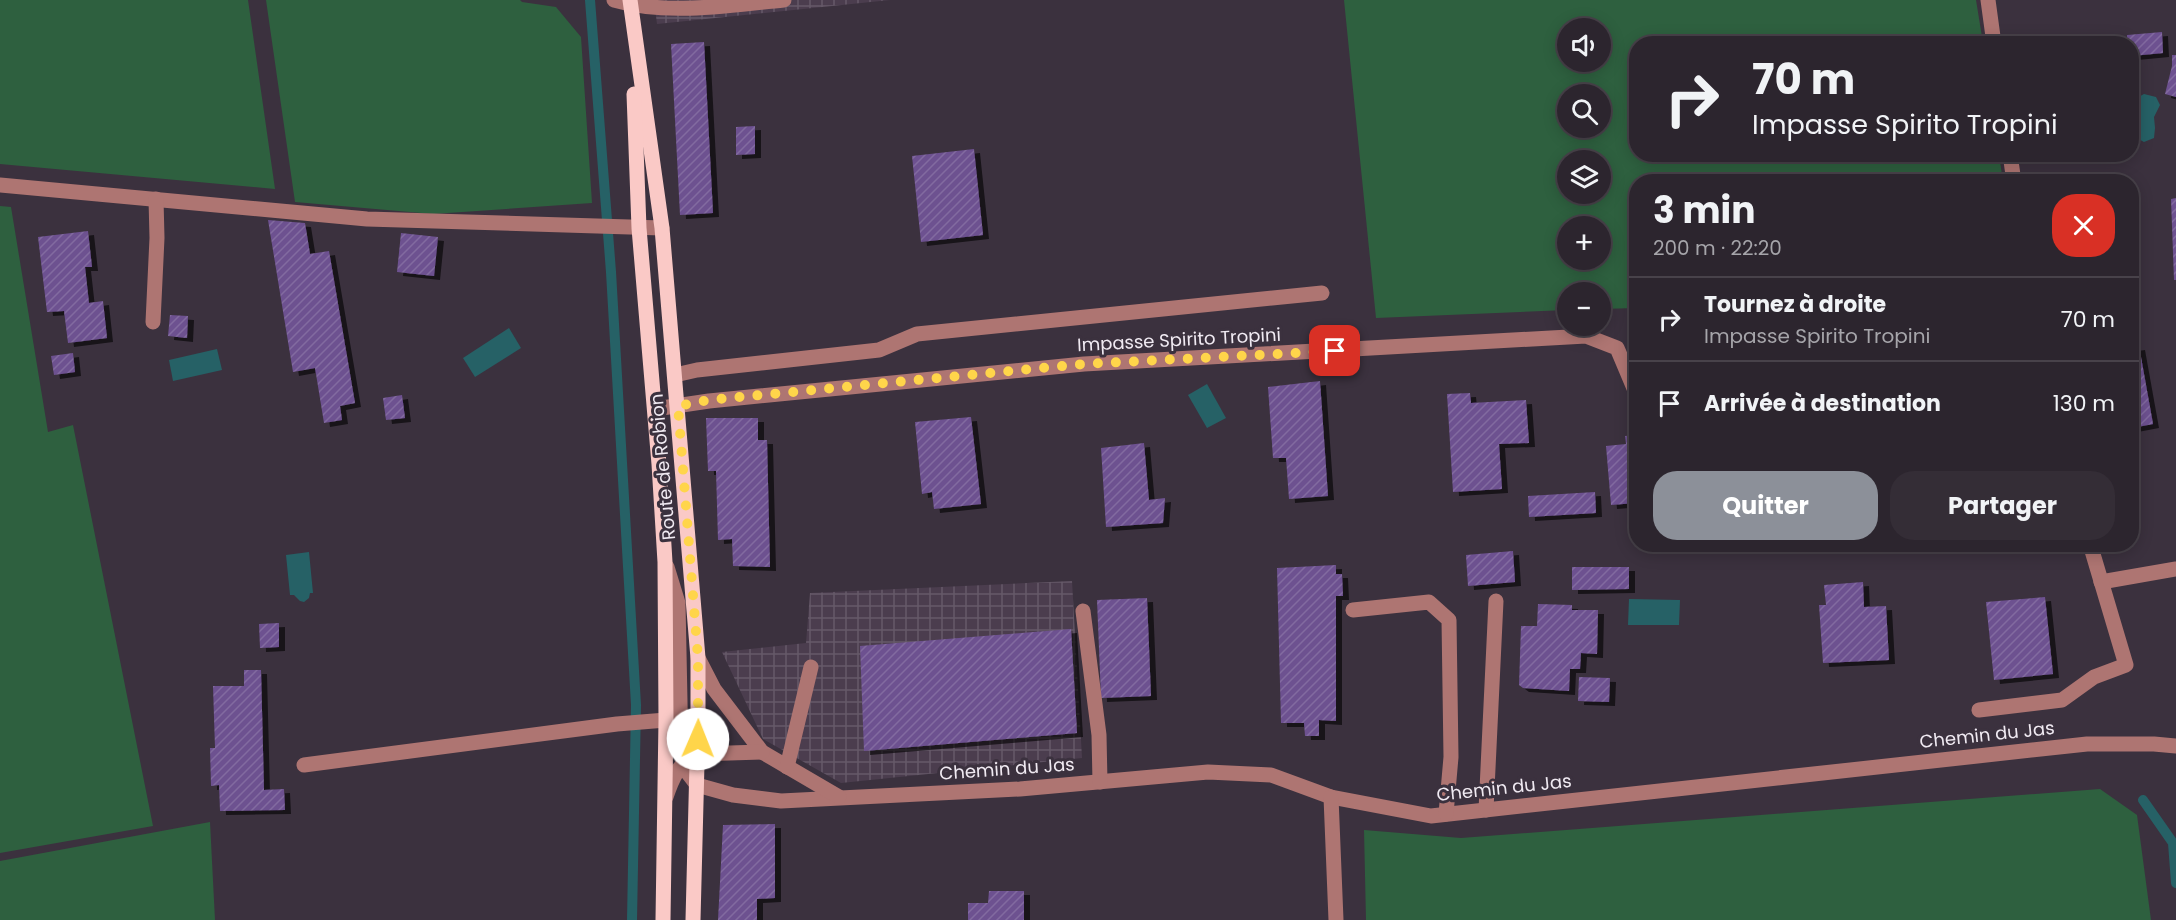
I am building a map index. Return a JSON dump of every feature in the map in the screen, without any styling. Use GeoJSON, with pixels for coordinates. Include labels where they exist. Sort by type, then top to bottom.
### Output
{"type":"FeatureCollection","features":[{"type":"Feature","properties":{"kind":"main road","name":"Route de Robion"},"geometry":{"type":"LineString","coordinates":[[631,6],[662,228],[698,658],[693,920]]}},
{"type":"Feature","properties":{"kind":"main road","name":"Route de Robion"},"geometry":{"type":"LineString","coordinates":[[631,6],[639,228],[655,409],[665,562],[666,720],[663,920]]}},
{"type":"Feature","properties":{"kind":"street"},"geometry":{"type":"LineString","coordinates":[[614,0],[631,6],[670,9],[784,0]]}},
{"type":"Feature","properties":{"kind":"street"},"geometry":{"type":"LineString","coordinates":[[1988,0],[1993,36]]}},
{"type":"Feature","properties":{"kind":"street"},"geometry":{"type":"LineString","coordinates":[[0,184],[367,219],[662,228]]}},
{"type":"Feature","properties":{"kind":"street"},"geometry":{"type":"LineString","coordinates":[[153,322],[156,199]]}},
{"type":"Feature","properties":{"kind":"street"},"geometry":{"type":"LineString","coordinates":[[675,375],[697,370],[879,350],[917,334],[1322,293]]}},
{"type":"Feature","properties":{"kind":"street","name":"Impasse Spirito Tropini"},"geometry":{"type":"LineString","coordinates":[[655,409],[709,400],[1084,364],[1587,336],[1617,348],[1629,376]]}},
{"type":"Feature","properties":{"kind":"street"},"geometry":{"type":"LineString","coordinates":[[1979,710],[2062,700],[2094,677],[2126,666],[2092,552]]}},
{"type":"Feature","properties":{"kind":"street"},"geometry":{"type":"LineString","coordinates":[[665,562],[678,603],[681,751],[687,772],[697,785]]}},
{"type":"Feature","properties":{"kind":"street"},"geometry":{"type":"LineString","coordinates":[[2101,582],[2176,569]]}},
{"type":"Feature","properties":{"kind":"street"},"geometry":{"type":"LineString","coordinates":[[1486,810],[1496,601]]}},
{"type":"Feature","properties":{"kind":"street"},"geometry":{"type":"LineString","coordinates":[[1353,610],[1429,602],[1449,620],[1451,757],[1446,814]]}},
{"type":"Feature","properties":{"kind":"street"},"geometry":{"type":"LineString","coordinates":[[1083,611],[1099,735],[1100,782]]}},
{"type":"Feature","properties":{"kind":"street"},"geometry":{"type":"LineString","coordinates":[[698,658],[714,689],[762,752],[839,797]]}},
{"type":"Feature","properties":{"kind":"street"},"geometry":{"type":"LineString","coordinates":[[787,767],[811,667]]}},
{"type":"Feature","properties":{"kind":"street"},"geometry":{"type":"LineString","coordinates":[[304,765],[617,724],[666,720]]}},
{"type":"Feature","properties":{"kind":"street","name":"Chemin du Jas"},"geometry":{"type":"LineString","coordinates":[[697,785],[733,795],[781,801],[1020,789],[1208,772],[1271,775],[1331,797],[1431,816],[2087,744],[2176,746]]}},
{"type":"Feature","properties":{"kind":"street"},"geometry":{"type":"LineString","coordinates":[[665,802],[671,781],[684,762],[697,754],[762,752]]}},
{"type":"Feature","properties":{"kind":"street"},"geometry":{"type":"LineString","coordinates":[[1331,797],[1336,920]]}},
{"type":"Feature","properties":{"kind":"shaded area"},"geometry":{"type":"Polygon","coordinates":[[[0,0],[248,0],[275,189],[0,164],[0,0]]]}},
{"type":"Feature","properties":{"kind":"shaded area"},"geometry":{"type":"Polygon","coordinates":[[[266,0],[520,0],[556,7],[581,37],[592,203],[433,214],[295,202],[266,0]]]}},
{"type":"Feature","properties":{"kind":"shaded area"},"geometry":{"type":"Polygon","coordinates":[[[654,0],[890,0],[657,24],[654,0]]]}},
{"type":"Feature","properties":{"kind":"shaded area"},"geometry":{"type":"Polygon","coordinates":[[[1344,0],[1976,0],[1982,36],[1629,36],[1629,162],[2000,162],[2002,174],[1629,174],[1629,308],[1611,309],[1611,282],[1557,282],[1557,310],[1376,318],[1344,0]]]}},
{"type":"Feature","properties":{"kind":"shaded area"},"geometry":{"type":"Polygon","coordinates":[[[2144,94],[2156,97],[2160,105],[2154,117],[2154,138],[2144,142],[2139,139],[2139,97],[2144,94]]]}},
{"type":"Feature","properties":{"kind":"shaded area"},"geometry":{"type":"Polygon","coordinates":[[[0,206],[11,207],[48,432],[73,425],[153,826],[0,853],[0,206]]]}},
{"type":"Feature","properties":{"kind":"shaded area"},"geometry":{"type":"Polygon","coordinates":[[[509,328],[521,348],[475,377],[463,358],[509,328]]]}},
{"type":"Feature","properties":{"kind":"shaded area"},"geometry":{"type":"Polygon","coordinates":[[[217,349],[222,370],[173,381],[169,360],[217,349]]]}},
{"type":"Feature","properties":{"kind":"shaded area"},"geometry":{"type":"Polygon","coordinates":[[[1207,384],[1226,418],[1207,428],[1188,395],[1207,384]]]}},
{"type":"Feature","properties":{"kind":"shaded area"},"geometry":{"type":"Polygon","coordinates":[[[309,552],[313,593],[310,593],[309,598],[304,602],[290,595],[286,555],[309,552]]]}},
{"type":"Feature","properties":{"kind":"shaded area"},"geometry":{"type":"Polygon","coordinates":[[[1072,581],[1082,758],[841,783],[763,739],[722,652],[806,643],[810,593],[1072,581]]]}},
{"type":"Feature","properties":{"kind":"shaded area"},"geometry":{"type":"Polygon","coordinates":[[[1629,599],[1680,600],[1679,625],[1628,625],[1629,599]]]}},
{"type":"Feature","properties":{"kind":"shaded area"},"geometry":{"type":"Polygon","coordinates":[[[2100,789],[2137,815],[2151,920],[1366,920],[1364,830],[1461,838],[2100,789]]]}},
{"type":"Feature","properties":{"kind":"shaded area"},"geometry":{"type":"Polygon","coordinates":[[[210,822],[215,920],[0,920],[0,861],[210,822]]]}},
{"type":"Feature","properties":{"kind":"building"},"geometry":{"type":"Polygon","coordinates":[[[2162,32],[2163,53],[2139,55],[2139,36],[2127,35],[2162,32]]]}},
{"type":"Feature","properties":{"kind":"building"},"geometry":{"type":"Polygon","coordinates":[[[704,42],[713,213],[680,215],[671,44],[704,42]]]}},
{"type":"Feature","properties":{"kind":"building"},"geometry":{"type":"Polygon","coordinates":[[[2172,55],[2176,55],[2176,97],[2165,94],[2172,66],[2172,55]]]}},
{"type":"Feature","properties":{"kind":"building"},"geometry":{"type":"Polygon","coordinates":[[[755,126],[755,154],[736,155],[736,127],[755,126]]]}},
{"type":"Feature","properties":{"kind":"building"},"geometry":{"type":"Polygon","coordinates":[[[974,149],[983,235],[921,242],[912,156],[974,149]]]}},
{"type":"Feature","properties":{"kind":"building"},"geometry":{"type":"Polygon","coordinates":[[[2176,198],[2176,280],[2174,280],[2171,199],[2176,198]]]}},
{"type":"Feature","properties":{"kind":"building"},"geometry":{"type":"Polygon","coordinates":[[[268,220],[305,223],[310,254],[329,251],[355,403],[340,406],[342,420],[324,423],[315,368],[293,372],[268,220]]]}},
{"type":"Feature","properties":{"kind":"building"},"geometry":{"type":"Polygon","coordinates":[[[88,231],[92,267],[85,267],[89,303],[103,301],[107,338],[68,343],[64,311],[47,312],[38,237],[88,231]]]}},
{"type":"Feature","properties":{"kind":"building"},"geometry":{"type":"Polygon","coordinates":[[[401,233],[438,237],[434,276],[397,272],[401,233]]]}},
{"type":"Feature","properties":{"kind":"building"},"geometry":{"type":"Polygon","coordinates":[[[170,315],[188,316],[187,338],[168,336],[170,315]]]}},
{"type":"Feature","properties":{"kind":"building"},"geometry":{"type":"Polygon","coordinates":[[[2139,346],[2153,424],[2139,427],[2139,346]]]}},
{"type":"Feature","properties":{"kind":"building"},"geometry":{"type":"Polygon","coordinates":[[[73,353],[75,372],[54,375],[51,356],[73,353]]]}},
{"type":"Feature","properties":{"kind":"building"},"geometry":{"type":"Polygon","coordinates":[[[1320,381],[1328,496],[1289,499],[1286,458],[1273,458],[1268,387],[1320,381]]]}},
{"type":"Feature","properties":{"kind":"building"},"geometry":{"type":"Polygon","coordinates":[[[1470,393],[1471,403],[1526,400],[1529,443],[1499,444],[1502,489],[1453,492],[1447,394],[1470,393]]]}},
{"type":"Feature","properties":{"kind":"building"},"geometry":{"type":"Polygon","coordinates":[[[402,395],[405,418],[386,420],[383,398],[402,395]]]}},
{"type":"Feature","properties":{"kind":"building"},"geometry":{"type":"Polygon","coordinates":[[[971,417],[981,504],[934,509],[932,492],[922,494],[915,422],[971,417]]]}},
{"type":"Feature","properties":{"kind":"building"},"geometry":{"type":"Polygon","coordinates":[[[706,418],[758,418],[758,440],[767,440],[770,567],[733,566],[732,539],[718,540],[716,471],[708,471],[706,418]]]}},
{"type":"Feature","properties":{"kind":"building"},"geometry":{"type":"Polygon","coordinates":[[[1625,436],[1629,436],[1629,504],[1611,505],[1606,446],[1626,444],[1625,436]]]}},
{"type":"Feature","properties":{"kind":"building"},"geometry":{"type":"Polygon","coordinates":[[[1144,443],[1149,500],[1165,498],[1163,523],[1106,527],[1101,448],[1144,443]]]}},
{"type":"Feature","properties":{"kind":"building"},"geometry":{"type":"Polygon","coordinates":[[[1595,492],[1596,513],[1529,517],[1528,496],[1595,492]]]}},
{"type":"Feature","properties":{"kind":"building"},"geometry":{"type":"Polygon","coordinates":[[[1513,551],[1515,582],[1468,586],[1466,555],[1513,551]]]}},
{"type":"Feature","properties":{"kind":"building"},"geometry":{"type":"Polygon","coordinates":[[[1336,565],[1336,574],[1342,574],[1343,596],[1336,596],[1336,721],[1319,720],[1319,736],[1305,736],[1304,723],[1281,723],[1277,568],[1336,565]]]}},
{"type":"Feature","properties":{"kind":"building"},"geometry":{"type":"Polygon","coordinates":[[[1572,567],[1629,567],[1629,589],[1572,590],[1572,567]]]}},
{"type":"Feature","properties":{"kind":"building"},"geometry":{"type":"Polygon","coordinates":[[[1863,582],[1864,607],[1886,606],[1889,660],[1823,663],[1819,605],[1826,605],[1824,585],[1863,582]]]}},
{"type":"Feature","properties":{"kind":"building"},"geometry":{"type":"Polygon","coordinates":[[[2045,597],[2053,674],[1994,680],[1986,602],[2045,597]]]}},
{"type":"Feature","properties":{"kind":"building"},"geometry":{"type":"Polygon","coordinates":[[[1147,598],[1151,696],[1101,698],[1097,600],[1147,598]]]}},
{"type":"Feature","properties":{"kind":"building"},"geometry":{"type":"Polygon","coordinates":[[[1538,604],[1572,605],[1572,610],[1598,610],[1597,654],[1581,653],[1580,669],[1570,669],[1569,691],[1523,688],[1519,685],[1521,626],[1537,626],[1538,604]]]}},
{"type":"Feature","properties":{"kind":"building"},"geometry":{"type":"Polygon","coordinates":[[[279,623],[279,647],[260,648],[259,624],[279,623]]]}},
{"type":"Feature","properties":{"kind":"building"},"geometry":{"type":"Polygon","coordinates":[[[1071,629],[1077,733],[864,751],[860,646],[1071,629]]]}},
{"type":"Feature","properties":{"kind":"building"},"geometry":{"type":"Polygon","coordinates":[[[244,670],[261,670],[264,790],[284,789],[285,810],[220,811],[219,785],[211,786],[210,748],[215,748],[213,686],[244,686],[244,670]]]}},
{"type":"Feature","properties":{"kind":"building"},"geometry":{"type":"Polygon","coordinates":[[[1579,677],[1610,678],[1609,702],[1578,701],[1579,677]]]}},
{"type":"Feature","properties":{"kind":"building"},"geometry":{"type":"Polygon","coordinates":[[[775,824],[775,898],[757,899],[757,920],[718,920],[723,825],[775,824]]]}},
{"type":"Feature","properties":{"kind":"building"},"geometry":{"type":"Polygon","coordinates":[[[989,891],[1024,891],[1024,920],[968,920],[968,903],[988,903],[989,891]]]}},
{"type":"Feature","properties":{"kind":"waterway"},"geometry":{"type":"LineString","coordinates":[[590,0],[611,272],[636,705],[632,920]]}},
{"type":"Feature","properties":{"kind":"waterway"},"geometry":{"type":"LineString","coordinates":[[2143,800],[2173,843],[2176,883]]}},
{"type":"Feature","properties":{"kind":"route"},"geometry":{"type":"LineString","coordinates":[[698,739],[698,658],[678,406],[709,400],[1084,364],[1335,351]]}}]}
